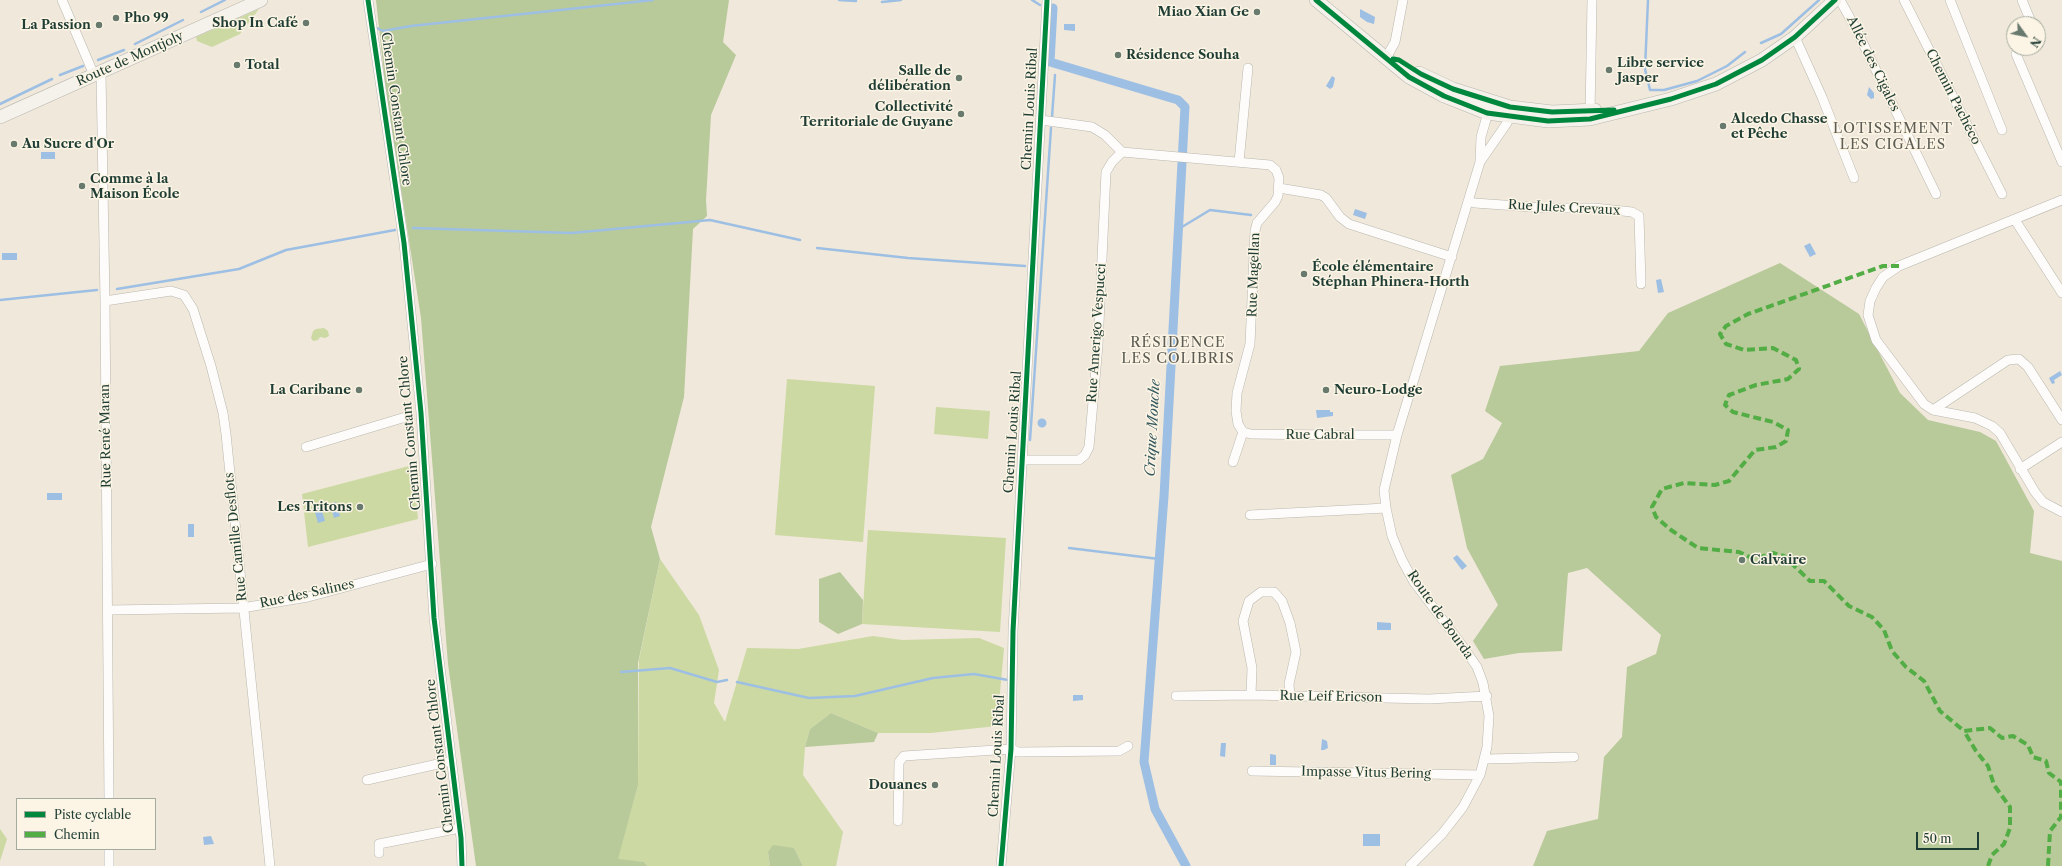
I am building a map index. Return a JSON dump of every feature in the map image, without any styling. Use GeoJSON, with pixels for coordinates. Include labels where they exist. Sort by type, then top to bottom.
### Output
{"type":"FeatureCollection","features":[{"type":"Feature","properties":{"kind":"main road","name":"Route de Montjoly"},"geometry":{"type":"LineString","coordinates":[[0,117],[261,0]]}},
{"type":"Feature","properties":{"kind":"main road"},"geometry":{"type":"LineString","coordinates":[[1316,0],[1409,77],[1444,96],[1548,121],[1628,111],[1716,84],[1762,60],[1795,37],[1835,0]]}},
{"type":"Feature","properties":{"kind":"street"},"geometry":{"type":"LineString","coordinates":[[62,0],[97,74]]}},
{"type":"Feature","properties":{"kind":"street","name":"Chemin Constant Chlore"},"geometry":{"type":"LineString","coordinates":[[368,0],[404,243],[421,413],[432,564],[434,618],[460,828],[462,866]]}},
{"type":"Feature","properties":{"kind":"street","name":"Chemin Louis Ribal"},"geometry":{"type":"LineString","coordinates":[[1001,866],[1011,749],[1013,631],[1047,0]]}},
{"type":"Feature","properties":{"kind":"street"},"geometry":{"type":"LineString","coordinates":[[1386,58],[1394,42],[1403,0]]}},
{"type":"Feature","properties":{"kind":"street"},"geometry":{"type":"LineString","coordinates":[[1590,115],[1592,0]]}},
{"type":"Feature","properties":{"kind":"street","name":"Allée des Cigales"},"geometry":{"type":"LineString","coordinates":[[1840,0],[1856,29],[1936,194]]}},
{"type":"Feature","properties":{"kind":"street","name":"Chemin Pachéco"},"geometry":{"type":"LineString","coordinates":[[1904,0],[2002,194]]}},
{"type":"Feature","properties":{"kind":"street"},"geometry":{"type":"LineString","coordinates":[[1950,0],[2002,130]]}},
{"type":"Feature","properties":{"kind":"street"},"geometry":{"type":"LineString","coordinates":[[2022,0],[2029,16]]}},
{"type":"Feature","properties":{"kind":"street"},"geometry":{"type":"LineString","coordinates":[[1795,37],[1822,97],[1854,178]]}},
{"type":"Feature","properties":{"kind":"street"},"geometry":{"type":"LineString","coordinates":[[2017,56],[2062,162]]}},
{"type":"Feature","properties":{"kind":"street"},"geometry":{"type":"LineString","coordinates":[[1239,162],[1248,68]]}},
{"type":"Feature","properties":{"kind":"street","name":"Rue René Maran"},"geometry":{"type":"LineString","coordinates":[[97,74],[105,301],[109,798]]}},
{"type":"Feature","properties":{"kind":"street","name":"Route de Bourda"},"geometry":{"type":"LineString","coordinates":[[1410,866],[1442,834],[1463,807],[1480,775],[1486,759],[1489,716],[1487,696],[1477,667],[1414,582],[1392,536],[1384,490],[1397,435],[1480,162],[1481,137],[1490,107]]}},
{"type":"Feature","properties":{"kind":"street","name":"Route de Bourda"},"geometry":{"type":"LineString","coordinates":[[1480,162],[1497,140],[1507,123],[1509,112]]}},
{"type":"Feature","properties":{"kind":"street"},"geometry":{"type":"LineString","coordinates":[[1041,120],[1092,128],[1105,135],[1122,152],[1174,158],[1270,165],[1276,170],[1279,188],[1321,195],[1326,198],[1340,217],[1349,224],[1452,257]]}},
{"type":"Feature","properties":{"kind":"street","name":"Rue Amerigo Vespucci"},"geometry":{"type":"LineString","coordinates":[[1022,460],[1079,460],[1089,447],[1098,345],[1106,172],[1112,162],[1122,152]]}},
{"type":"Feature","properties":{"kind":"street","name":"Rue Magellan"},"geometry":{"type":"LineString","coordinates":[[1243,432],[1238,424],[1237,418],[1237,393],[1250,344],[1255,231],[1257,223],[1275,202],[1279,188]]}},
{"type":"Feature","properties":{"kind":"street"},"geometry":{"type":"LineString","coordinates":[[2062,200],[1899,266],[1883,277],[1876,288],[1870,301],[1868,315],[1876,340],[1924,404],[1933,410],[1975,418],[1992,426],[2000,433],[2020,469],[2043,502],[2062,512]]}},
{"type":"Feature","properties":{"kind":"street","name":"Rue Jules Crevaux"},"geometry":{"type":"LineString","coordinates":[[1468,201],[1475,203],[1546,208],[1587,208],[1632,212],[1639,216],[1640,284]]}},
{"type":"Feature","properties":{"kind":"street"},"geometry":{"type":"LineString","coordinates":[[2015,220],[2062,293]]}},
{"type":"Feature","properties":{"kind":"street","name":"Rue Camille Desflots"},"geometry":{"type":"LineString","coordinates":[[105,301],[171,291],[184,295],[190,304],[211,366],[223,412],[242,608],[270,866]]}},
{"type":"Feature","properties":{"kind":"street"},"geometry":{"type":"LineString","coordinates":[[1933,410],[2008,360],[2019,360],[2028,366],[2062,420]]}},
{"type":"Feature","properties":{"kind":"street"},"geometry":{"type":"LineString","coordinates":[[306,447],[409,416]]}},
{"type":"Feature","properties":{"kind":"street"},"geometry":{"type":"LineString","coordinates":[[1233,462],[1243,432]]}},
{"type":"Feature","properties":{"kind":"street","name":"Rue Cabral"},"geometry":{"type":"LineString","coordinates":[[1243,432],[1252,434],[1397,435]]}},
{"type":"Feature","properties":{"kind":"street"},"geometry":{"type":"LineString","coordinates":[[2020,469],[2062,442]]}},
{"type":"Feature","properties":{"kind":"street"},"geometry":{"type":"LineString","coordinates":[[1250,515],[1386,508]]}},
{"type":"Feature","properties":{"kind":"street","name":"Rue des Salines"},"geometry":{"type":"LineString","coordinates":[[108,610],[242,608],[308,597],[432,564]]}},
{"type":"Feature","properties":{"kind":"street"},"geometry":{"type":"LineString","coordinates":[[1251,695],[1252,668],[1243,621],[1248,601],[1261,592],[1274,592],[1282,601],[1290,623],[1296,652],[1289,684],[1290,697]]}},
{"type":"Feature","properties":{"kind":"street","name":"Rue Leif Ericson"},"geometry":{"type":"LineString","coordinates":[[1176,696],[1251,695],[1429,699],[1487,696]]}},
{"type":"Feature","properties":{"kind":"street"},"geometry":{"type":"LineString","coordinates":[[898,821],[899,762],[904,756],[1011,749],[1018,752],[1119,751],[1128,746]]}},
{"type":"Feature","properties":{"kind":"street"},"geometry":{"type":"LineString","coordinates":[[1486,759],[1574,757]]}},
{"type":"Feature","properties":{"kind":"street"},"geometry":{"type":"LineString","coordinates":[[367,780],[451,761]]}},
{"type":"Feature","properties":{"kind":"street","name":"Impasse Vitus Bering"},"geometry":{"type":"LineString","coordinates":[[1252,771],[1480,775]]}},
{"type":"Feature","properties":{"kind":"street"},"geometry":{"type":"LineString","coordinates":[[379,853],[379,844],[460,828]]}},
{"type":"Feature","properties":{"kind":"street"},"geometry":{"type":"LineString","coordinates":[[109,866],[110,850]]}},
{"type":"Feature","properties":{"kind":"green space"},"geometry":{"type":"Polygon","coordinates":[[[376,0],[729,0],[723,42],[736,55],[711,115],[706,200],[707,216],[693,229],[684,397],[651,527],[660,559],[638,663],[638,785],[618,859],[644,862],[647,866],[476,866],[448,664],[421,318],[386,92],[376,0]]]}},
{"type":"Feature","properties":{"kind":"green space"},"geometry":{"type":"Polygon","coordinates":[[[259,9],[240,34],[212,47],[197,41],[196,37],[259,9]]]}},
{"type":"Feature","properties":{"kind":"green space"},"geometry":{"type":"Polygon","coordinates":[[[1780,263],[1859,314],[1900,393],[1928,420],[1980,432],[1996,441],[2034,511],[2030,553],[2062,561],[2062,866],[1533,866],[1547,831],[1598,819],[1604,757],[1622,737],[1627,667],[1656,654],[1661,635],[1587,568],[1568,573],[1562,651],[1519,653],[1484,659],[1473,641],[1498,605],[1467,548],[1451,475],[1483,459],[1502,423],[1485,411],[1500,366],[1639,351],[1668,313],[1780,263]]]}},
{"type":"Feature","properties":{"kind":"green space"},"geometry":{"type":"Polygon","coordinates":[[[324,328],[328,331],[329,336],[325,338],[320,337],[318,340],[313,341],[311,338],[313,331],[324,328]]]}},
{"type":"Feature","properties":{"kind":"green space"},"geometry":{"type":"Polygon","coordinates":[[[787,379],[875,386],[863,542],[775,535],[787,379]]]}},
{"type":"Feature","properties":{"kind":"green space"},"geometry":{"type":"Polygon","coordinates":[[[936,407],[990,411],[988,439],[934,434],[936,407]]]}},
{"type":"Feature","properties":{"kind":"green space","name":"Les Tritons"},"geometry":{"type":"Polygon","coordinates":[[[413,465],[418,519],[308,547],[302,494],[413,465]]]}},
{"type":"Feature","properties":{"kind":"green space"},"geometry":{"type":"Polygon","coordinates":[[[868,530],[1006,538],[1000,632],[862,624],[868,530]]]}},
{"type":"Feature","properties":{"kind":"green space"},"geometry":{"type":"Polygon","coordinates":[[[660,559],[699,615],[719,670],[714,703],[725,722],[747,648],[798,649],[873,636],[902,640],[979,638],[1004,648],[997,726],[931,733],[878,733],[831,713],[810,729],[805,747],[803,775],[843,832],[836,866],[803,866],[794,848],[768,852],[770,866],[647,866],[644,862],[617,860],[638,785],[639,660],[660,559]]]}},
{"type":"Feature","properties":{"kind":"green space"},"geometry":{"type":"Polygon","coordinates":[[[840,572],[863,600],[862,624],[838,634],[819,622],[819,579],[840,572]]]}},
{"type":"Feature","properties":{"kind":"green space"},"geometry":{"type":"Polygon","coordinates":[[[831,713],[878,733],[874,742],[805,747],[810,729],[831,713]]]}},
{"type":"Feature","properties":{"kind":"green space"},"geometry":{"type":"Polygon","coordinates":[[[0,829],[7,839],[0,861],[0,829]]]}},
{"type":"Feature","properties":{"kind":"green space"},"geometry":{"type":"Polygon","coordinates":[[[773,845],[794,848],[803,866],[770,866],[768,852],[773,845]]]}},
{"type":"Feature","properties":{"kind":"water"},"geometry":{"type":"Polygon","coordinates":[[[1360,9],[1375,17],[1374,24],[1367,22],[1360,17],[1360,9]]]}},
{"type":"Feature","properties":{"kind":"water"},"geometry":{"type":"Polygon","coordinates":[[[1064,24],[1075,24],[1075,31],[1064,30],[1064,24]]]}},
{"type":"Feature","properties":{"kind":"water"},"geometry":{"type":"Polygon","coordinates":[[[1332,76],[1335,78],[1333,87],[1330,89],[1326,86],[1332,76]]]}},
{"type":"Feature","properties":{"kind":"water"},"geometry":{"type":"Polygon","coordinates":[[[1869,87],[1874,93],[1874,98],[1871,99],[1867,95],[1869,87]]]}},
{"type":"Feature","properties":{"kind":"water"},"geometry":{"type":"Polygon","coordinates":[[[41,152],[55,152],[55,159],[41,159],[41,152]]]}},
{"type":"Feature","properties":{"kind":"water"},"geometry":{"type":"Polygon","coordinates":[[[1355,209],[1367,213],[1365,219],[1353,215],[1355,209]]]}},
{"type":"Feature","properties":{"kind":"water"},"geometry":{"type":"Polygon","coordinates":[[[1810,243],[1816,254],[1810,257],[1804,246],[1810,243]]]}},
{"type":"Feature","properties":{"kind":"water"},"geometry":{"type":"Polygon","coordinates":[[[2,253],[17,253],[17,260],[2,260],[2,253]]]}},
{"type":"Feature","properties":{"kind":"water"},"geometry":{"type":"Polygon","coordinates":[[[1661,279],[1664,292],[1658,293],[1656,280],[1661,279]]]}},
{"type":"Feature","properties":{"kind":"water"},"geometry":{"type":"Polygon","coordinates":[[[2060,371],[2062,375],[2054,380],[2055,383],[2052,384],[2049,378],[2060,371]]]}},
{"type":"Feature","properties":{"kind":"water"},"geometry":{"type":"Polygon","coordinates":[[[1316,410],[1330,410],[1330,412],[1333,412],[1333,416],[1317,418],[1316,410]]]}},
{"type":"Feature","properties":{"kind":"water"},"geometry":{"type":"Polygon","coordinates":[[[1040,419],[1044,419],[1046,423],[1044,427],[1040,427],[1038,425],[1038,421],[1040,419]]]}},
{"type":"Feature","properties":{"kind":"water"},"geometry":{"type":"Polygon","coordinates":[[[47,493],[62,493],[62,500],[47,500],[47,493]]]}},
{"type":"Feature","properties":{"kind":"water"},"geometry":{"type":"Polygon","coordinates":[[[336,502],[340,516],[334,518],[330,504],[336,502]]]}},
{"type":"Feature","properties":{"kind":"water"},"geometry":{"type":"Polygon","coordinates":[[[321,507],[325,521],[318,523],[314,509],[321,507]]]}},
{"type":"Feature","properties":{"kind":"water"},"geometry":{"type":"Polygon","coordinates":[[[188,524],[194,524],[194,537],[188,537],[188,524]]]}},
{"type":"Feature","properties":{"kind":"water"},"geometry":{"type":"Polygon","coordinates":[[[1457,555],[1467,566],[1462,570],[1453,558],[1457,555]]]}},
{"type":"Feature","properties":{"kind":"water"},"geometry":{"type":"Polygon","coordinates":[[[1377,622],[1391,623],[1391,630],[1377,630],[1377,622]]]}},
{"type":"Feature","properties":{"kind":"water"},"geometry":{"type":"Polygon","coordinates":[[[1073,695],[1083,695],[1083,700],[1073,701],[1073,695]]]}},
{"type":"Feature","properties":{"kind":"water"},"geometry":{"type":"Polygon","coordinates":[[[1322,739],[1327,741],[1328,748],[1324,750],[1321,750],[1322,739]]]}},
{"type":"Feature","properties":{"kind":"water"},"geometry":{"type":"Polygon","coordinates":[[[1221,743],[1226,743],[1225,757],[1220,756],[1221,743]]]}},
{"type":"Feature","properties":{"kind":"water"},"geometry":{"type":"Polygon","coordinates":[[[1270,754],[1276,755],[1276,765],[1270,765],[1270,754]]]}},
{"type":"Feature","properties":{"kind":"water"},"geometry":{"type":"Polygon","coordinates":[[[1363,834],[1380,834],[1380,846],[1363,846],[1363,834]]]}},
{"type":"Feature","properties":{"kind":"water"},"geometry":{"type":"Polygon","coordinates":[[[211,836],[214,844],[204,845],[203,837],[211,836]]]}},
{"type":"Feature","properties":{"kind":"waterway"},"geometry":{"type":"LineString","coordinates":[[201,12],[225,0]]}},
{"type":"Feature","properties":{"kind":"waterway","name":"Crique Mouche"},"geometry":{"type":"LineString","coordinates":[[377,28],[383,31],[411,26],[653,0]]}},
{"type":"Feature","properties":{"kind":"waterway","name":"Crique Mouche"},"geometry":{"type":"LineString","coordinates":[[839,0],[856,1]]}},
{"type":"Feature","properties":{"kind":"waterway","name":"Crique Mouche"},"geometry":{"type":"LineString","coordinates":[[882,2],[901,0]]}},
{"type":"Feature","properties":{"kind":"waterway","name":"Crique Mouche"},"geometry":{"type":"LineString","coordinates":[[1032,0],[1040,5]]}},
{"type":"Feature","properties":{"kind":"waterway"},"geometry":{"type":"LineString","coordinates":[[1648,0],[1645,69],[1650,90],[1664,90],[1697,81],[1727,66],[1745,52]]}},
{"type":"Feature","properties":{"kind":"waterway"},"geometry":{"type":"LineString","coordinates":[[1761,43],[1781,34],[1819,0]]}},
{"type":"Feature","properties":{"kind":"waterway","name":"Crique Mouche"},"geometry":{"type":"LineString","coordinates":[[1053,8],[1050,62],[1178,100],[1185,107],[1164,496],[1144,762],[1155,809],[1186,866]]}},
{"type":"Feature","properties":{"kind":"waterway"},"geometry":{"type":"LineString","coordinates":[[135,44],[183,20]]}},
{"type":"Feature","properties":{"kind":"waterway"},"geometry":{"type":"LineString","coordinates":[[98,60],[124,50]]}},
{"type":"Feature","properties":{"kind":"waterway"},"geometry":{"type":"LineString","coordinates":[[60,75],[83,66]]}},
{"type":"Feature","properties":{"kind":"waterway"},"geometry":{"type":"LineString","coordinates":[[1052,117],[1055,75]]}},
{"type":"Feature","properties":{"kind":"waterway"},"geometry":{"type":"LineString","coordinates":[[0,104],[52,79]]}},
{"type":"Feature","properties":{"kind":"waterway"},"geometry":{"type":"LineString","coordinates":[[1030,440],[1051,128]]}},
{"type":"Feature","properties":{"kind":"waterway"},"geometry":{"type":"LineString","coordinates":[[1177,230],[1210,210],[1251,215]]}},
{"type":"Feature","properties":{"kind":"waterway"},"geometry":{"type":"LineString","coordinates":[[413,228],[572,233],[710,220],[800,240]]}},
{"type":"Feature","properties":{"kind":"waterway"},"geometry":{"type":"LineString","coordinates":[[117,289],[239,269],[286,250],[395,230]]}},
{"type":"Feature","properties":{"kind":"waterway"},"geometry":{"type":"LineString","coordinates":[[817,248],[908,258],[1025,266]]}},
{"type":"Feature","properties":{"kind":"waterway"},"geometry":{"type":"LineString","coordinates":[[0,300],[97,290]]}},
{"type":"Feature","properties":{"kind":"waterway"},"geometry":{"type":"LineString","coordinates":[[1069,548],[1159,559]]}},
{"type":"Feature","properties":{"kind":"waterway"},"geometry":{"type":"LineString","coordinates":[[621,672],[670,668],[717,682],[727,680]]}},
{"type":"Feature","properties":{"kind":"waterway"},"geometry":{"type":"LineString","coordinates":[[737,682],[809,698],[855,696],[933,678],[974,674],[1008,680]]}},
{"type":"Feature","properties":{"kind":"marked path"},"geometry":{"type":"LineString","coordinates":[[1899,266],[1883,266],[1748,314],[1726,326],[1720,334],[1726,344],[1744,350],[1773,348],[1796,360],[1799,369],[1788,379],[1756,385],[1729,395],[1725,405],[1733,412],[1773,422],[1788,430],[1786,441],[1776,447],[1755,450],[1729,481],[1715,485],[1684,483],[1662,489],[1652,507],[1656,517],[1671,530],[1698,548],[1739,552],[1754,559],[1773,553],[1784,556],[1810,581],[1824,581],[1849,606],[1872,617],[1884,630],[1892,651],[1906,667],[1924,681],[1940,711],[1964,731]]}},
{"type":"Feature","properties":{"kind":"marked path"},"geometry":{"type":"LineString","coordinates":[[1988,866],[1992,855],[2004,844],[2010,828],[2010,807],[1994,785],[1988,766],[1976,751],[1964,731],[1990,728],[2002,738],[2013,736],[2028,745],[2033,757],[2046,761],[2049,773],[2061,782],[2061,817],[2050,831],[2048,866]]}},
{"type":"Feature","properties":{"kind":"cycle path"},"geometry":{"type":"LineString","coordinates":[[368,0],[404,243],[421,413],[434,618],[461,838],[462,866]]}},
{"type":"Feature","properties":{"kind":"cycle path"},"geometry":{"type":"LineString","coordinates":[[1001,866],[1011,749],[1013,631],[1047,0]]}},
{"type":"Feature","properties":{"kind":"cycle path"},"geometry":{"type":"LineString","coordinates":[[1316,0],[1409,77],[1444,96],[1487,113],[1548,121],[1590,119],[1671,99],[1716,84],[1762,60],[1795,37],[1835,0]]}},
{"type":"Feature","properties":{"kind":"cycle path"},"geometry":{"type":"LineString","coordinates":[[1393,59],[1399,60],[1421,74],[1453,89],[1510,107],[1552,112],[1614,110]]}},
{"type":"Feature","properties":{"kind":"place","name":"Miao Xian Ge"},"geometry":{"type":"Point","coordinates":[1257,12]}},
{"type":"Feature","properties":{"kind":"place","name":"Pho 99"},"geometry":{"type":"Point","coordinates":[116,18]}},
{"type":"Feature","properties":{"kind":"place","name":"Shop In Café"},"geometry":{"type":"Point","coordinates":[306,23]}},
{"type":"Feature","properties":{"kind":"place","name":"La Passion"},"geometry":{"type":"Point","coordinates":[99,25]}},
{"type":"Feature","properties":{"kind":"place","name":"Résidence Souha"},"geometry":{"type":"Point","coordinates":[1118,55]}},
{"type":"Feature","properties":{"kind":"place","name":"Total"},"geometry":{"type":"Point","coordinates":[237,65]}},
{"type":"Feature","properties":{"kind":"place","name":"Libre service Jasper"},"geometry":{"type":"Point","coordinates":[1609,70]}},
{"type":"Feature","properties":{"kind":"place","name":"Salle de délibération"},"geometry":{"type":"Point","coordinates":[959,78]}},
{"type":"Feature","properties":{"kind":"place","name":"Collectivité Territoriale de Guyane"},"geometry":{"type":"Point","coordinates":[961,114]}},
{"type":"Feature","properties":{"kind":"place","name":"Alcedo Chasse et Pêche"},"geometry":{"type":"Point","coordinates":[1723,126]}},
{"type":"Feature","properties":{"kind":"place","name":"Au Sucre d'Or"},"geometry":{"type":"Point","coordinates":[14,144]}},
{"type":"Feature","properties":{"kind":"place","name":"Comme à la Maison École"},"geometry":{"type":"Point","coordinates":[82,186]}},
{"type":"Feature","properties":{"kind":"place","name":"École élémentaire Stéphan Phinera-Horth"},"geometry":{"type":"Point","coordinates":[1304,274]}},
{"type":"Feature","properties":{"kind":"place","name":"La Caribane"},"geometry":{"type":"Point","coordinates":[359,390]}},
{"type":"Feature","properties":{"kind":"place","name":"Neuro-Lodge"},"geometry":{"type":"Point","coordinates":[1326,390]}},
{"type":"Feature","properties":{"kind":"place","name":"Les Tritons"},"geometry":{"type":"Point","coordinates":[360,507]}},
{"type":"Feature","properties":{"kind":"place","name":"Calvaire"},"geometry":{"type":"Point","coordinates":[1742,560]}},
{"type":"Feature","properties":{"kind":"place","name":"Douanes"},"geometry":{"type":"Point","coordinates":[935,785]}},
{"type":"Feature","properties":{"kind":"district","name":"LOTISSEMENT LES CIGALES"},"geometry":{"type":"Point","coordinates":[1893,138]}},
{"type":"Feature","properties":{"kind":"district","name":"RÉSIDENCE LES COLIBRIS"},"geometry":{"type":"Point","coordinates":[1178,352]}}]}
